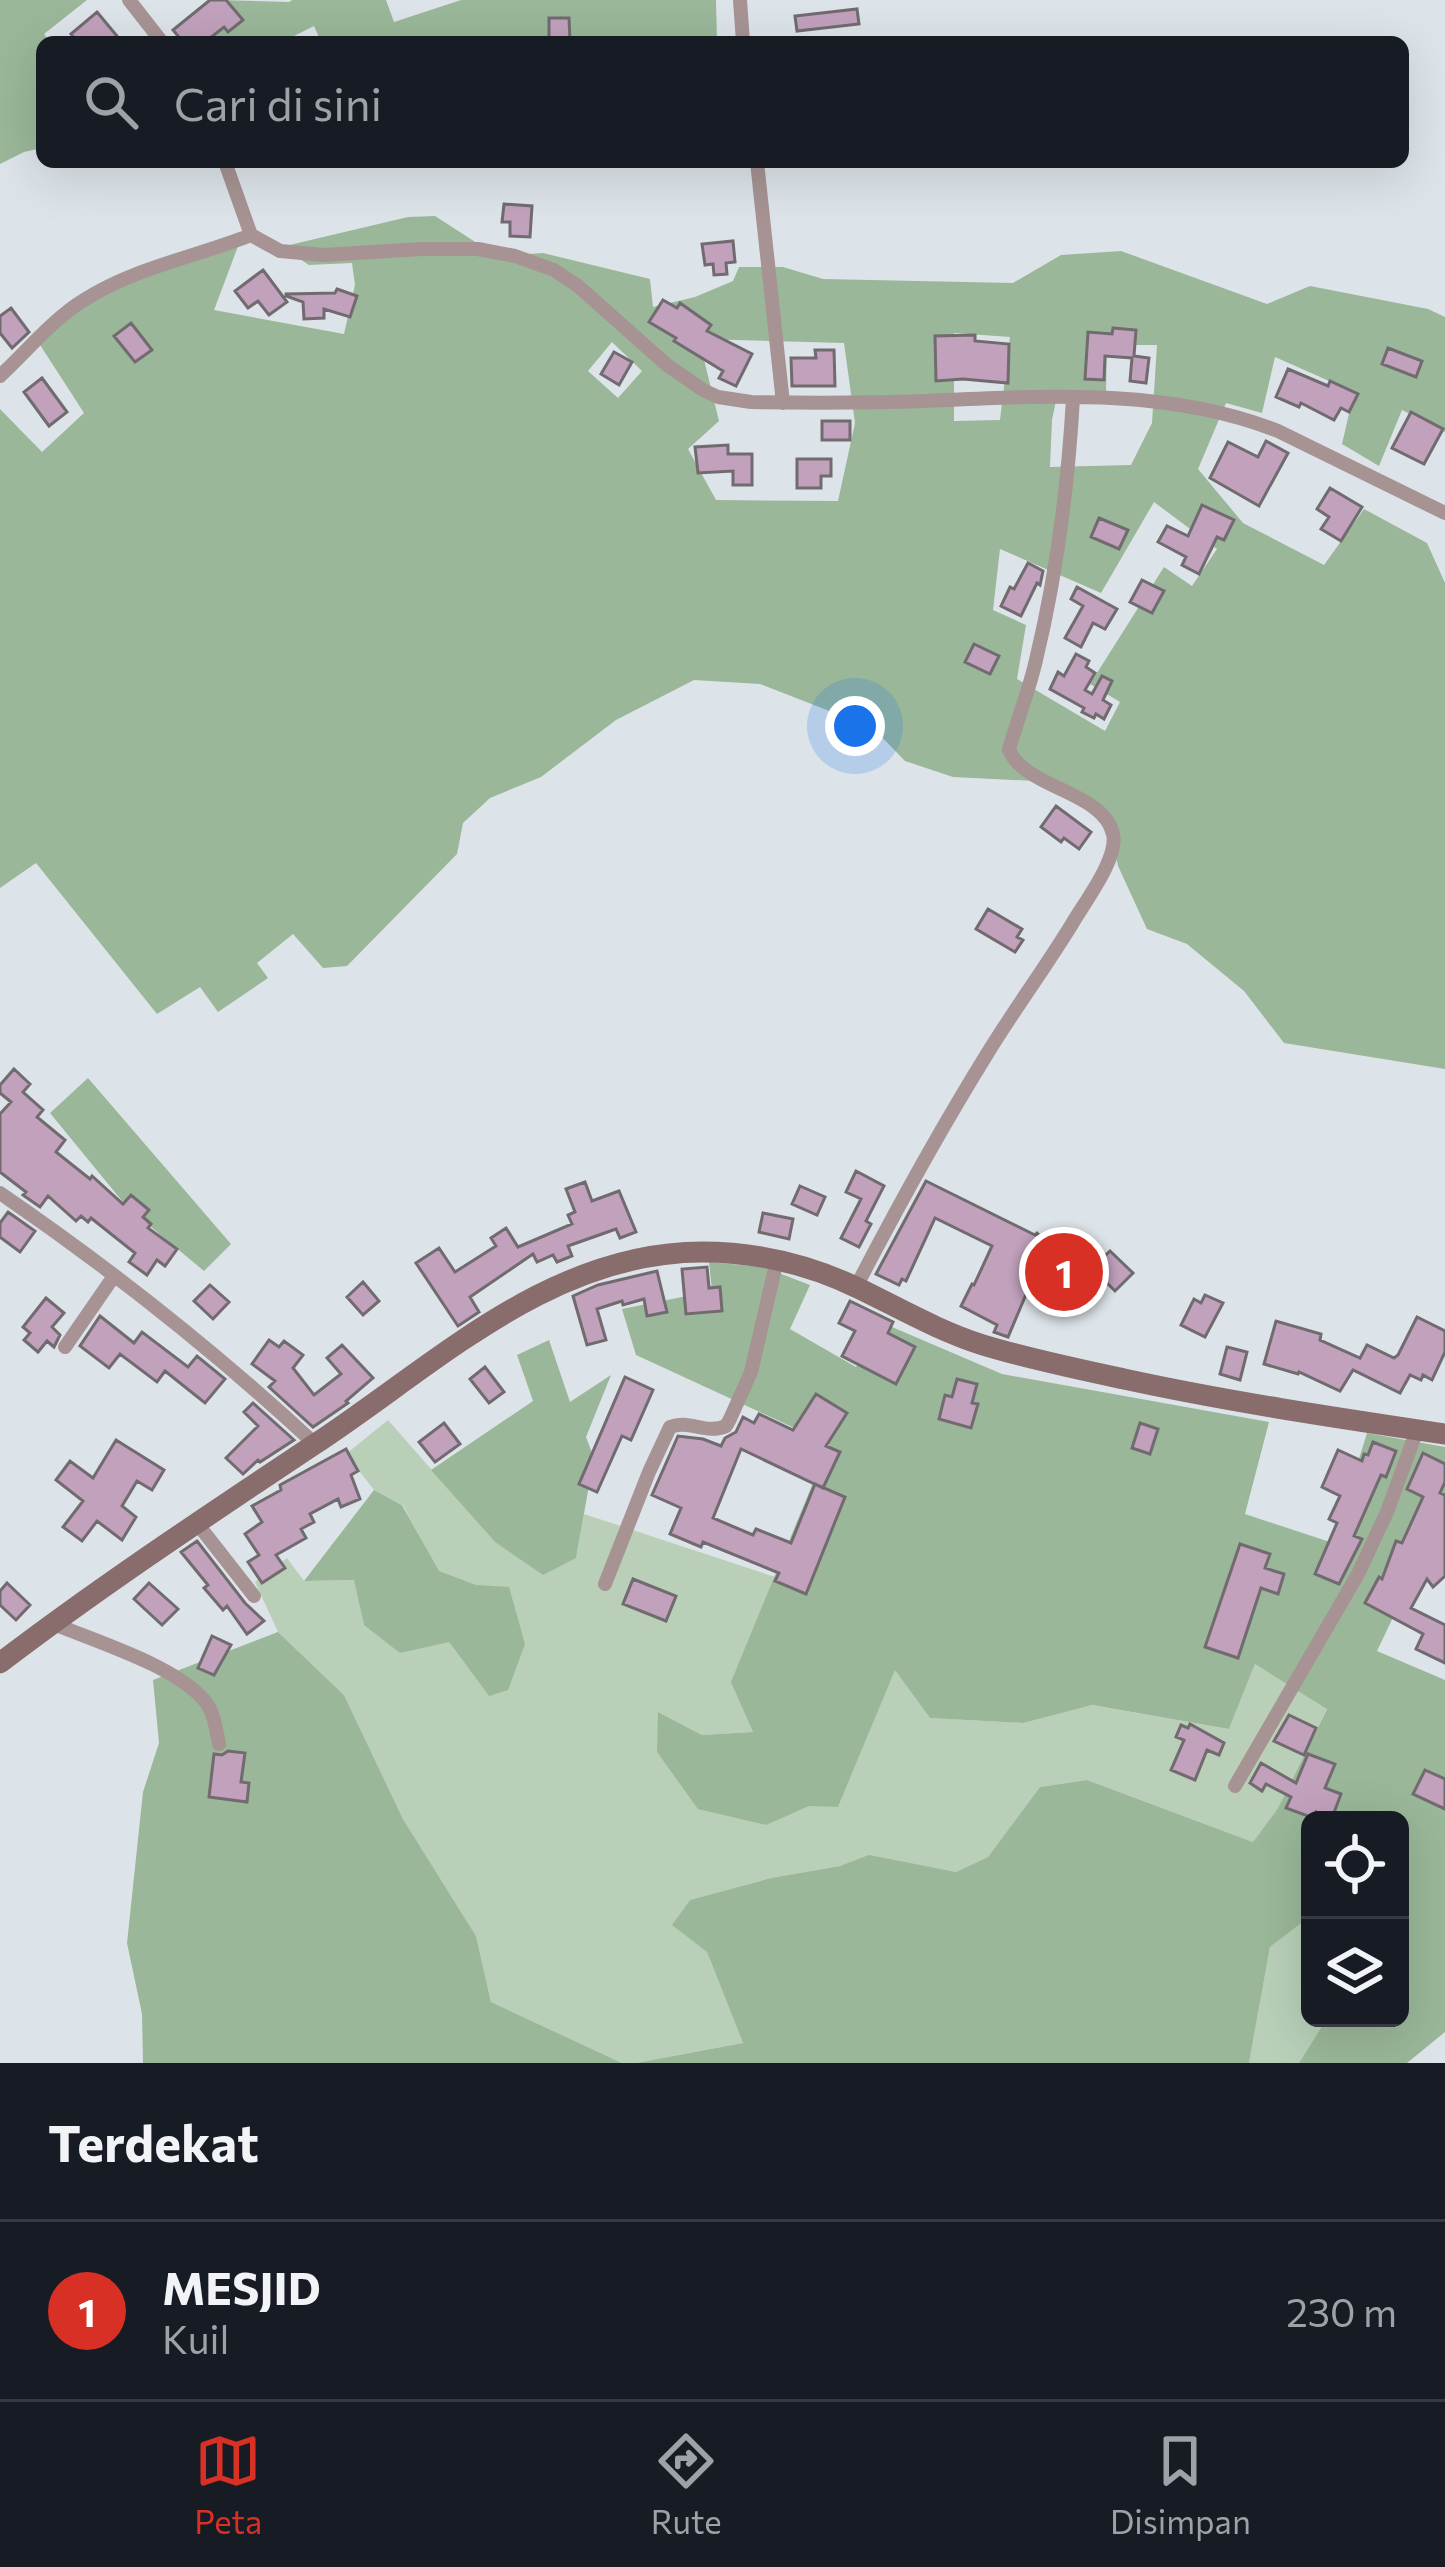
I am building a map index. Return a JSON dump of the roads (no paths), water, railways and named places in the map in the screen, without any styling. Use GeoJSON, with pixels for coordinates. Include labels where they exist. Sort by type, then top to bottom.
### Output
{"type":"FeatureCollection","features":[{"type":"Feature","properties":{"kind":"street"},"geometry":{"type":"LineString","coordinates":[[129,0],[157,36]]}},
{"type":"Feature","properties":{"kind":"street"},"geometry":{"type":"LineString","coordinates":[[740,0],[743,36]]}},
{"type":"Feature","properties":{"kind":"street"},"geometry":{"type":"LineString","coordinates":[[227,168],[251,235],[280,251],[324,255],[478,249],[515,256],[554,270],[667,365],[703,390],[730,399],[783,403],[1103,398],[1175,404],[1253,421],[1445,513]]}},
{"type":"Feature","properties":{"kind":"street"},"geometry":{"type":"LineString","coordinates":[[758,168],[783,403]]}},
{"type":"Feature","properties":{"kind":"street"},"geometry":{"type":"LineString","coordinates":[[0,376],[78,303],[116,281],[251,235]]}},
{"type":"Feature","properties":{"kind":"street"},"geometry":{"type":"LineString","coordinates":[[856,1287],[921,1164],[1069,929],[1114,848],[1106,818],[1025,768],[1009,750],[1036,664],[1051,594],[1073,398]]}},
{"type":"Feature","properties":{"kind":"street"},"geometry":{"type":"LineString","coordinates":[[0,1193],[114,1276],[255,1389],[315,1444]]}},
{"type":"Feature","properties":{"kind":"street"},"geometry":{"type":"LineString","coordinates":[[0,1663],[196,1522],[496,1318],[562,1283],[615,1264],[669,1254],[723,1253],[777,1260],[856,1287],[926,1324],[1034,1358],[1189,1393],[1445,1434]]}},
{"type":"Feature","properties":{"kind":"street"},"geometry":{"type":"LineString","coordinates":[[605,1584],[670,1427],[685,1424],[710,1431],[730,1419],[752,1372],[777,1260]]}},
{"type":"Feature","properties":{"kind":"street"},"geometry":{"type":"LineString","coordinates":[[65,1347],[114,1276]]}},
{"type":"Feature","properties":{"kind":"street"},"geometry":{"type":"LineString","coordinates":[[1235,1786],[1358,1574],[1417,1430]]}},
{"type":"Feature","properties":{"kind":"street"},"geometry":{"type":"LineString","coordinates":[[196,1522],[254,1596]]}},
{"type":"Feature","properties":{"kind":"street"},"geometry":{"type":"LineString","coordinates":[[52,1623],[188,1685],[207,1702],[219,1744]]}},
{"type":"Feature","properties":{"kind":"place","name":"MESJID"},"geometry":{"type":"Point","coordinates":[1064,1272]}}]}
